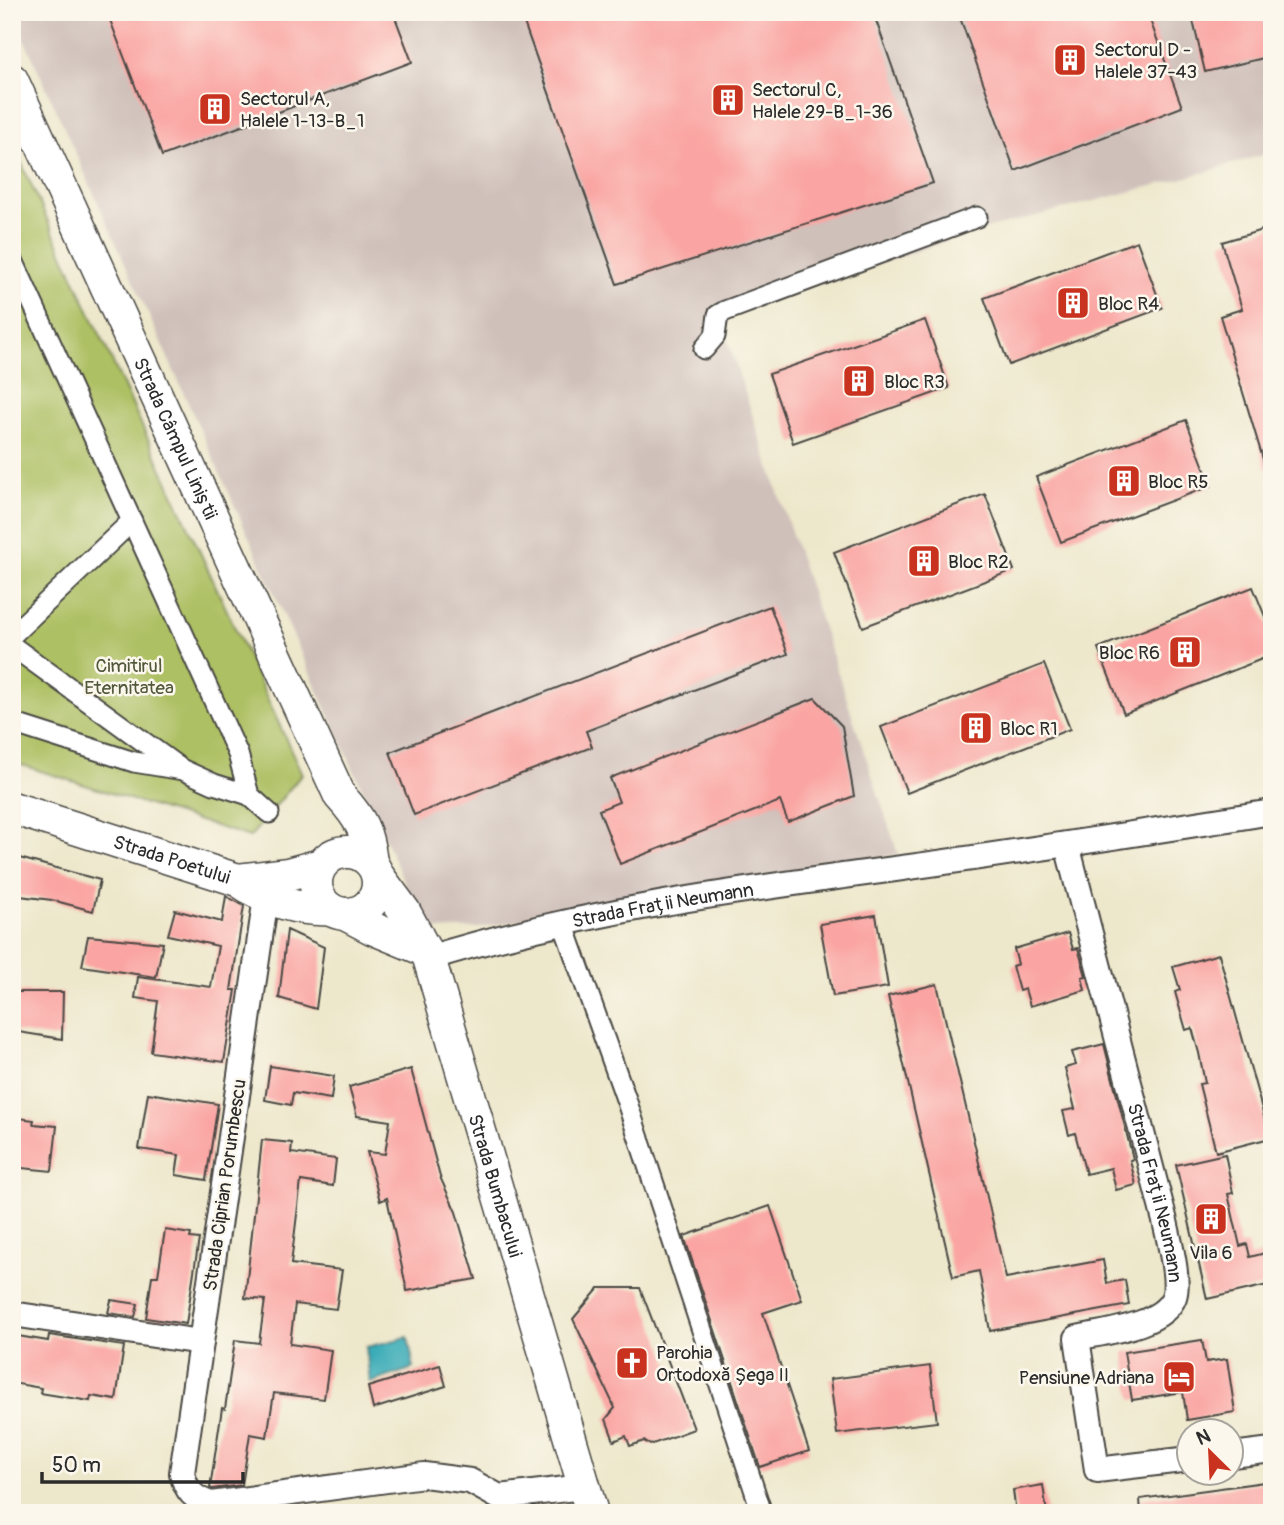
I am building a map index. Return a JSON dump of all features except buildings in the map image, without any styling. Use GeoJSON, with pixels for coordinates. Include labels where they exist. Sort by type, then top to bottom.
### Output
{"type":"FeatureCollection","features":[{"type":"Feature","properties":{"kind":"street","name":"Strada Câmpul Liniștii"},"geometry":{"type":"LineString","coordinates":[[12,80],[340,796],[356,813],[364,827],[374,869]]}},
{"type":"Feature","properties":{"kind":"street"},"geometry":{"type":"LineString","coordinates":[[705,349],[715,336],[718,315],[725,311],[977,217]]}},
{"type":"Feature","properties":{"kind":"street"},"geometry":{"type":"LineString","coordinates":[[12,258],[238,754],[249,795]]}},
{"type":"Feature","properties":{"kind":"street"},"geometry":{"type":"LineString","coordinates":[[12,635],[132,520]]}},
{"type":"Feature","properties":{"kind":"street"},"geometry":{"type":"LineString","coordinates":[[12,646],[183,770],[214,784],[249,795],[269,813]]}},
{"type":"Feature","properties":{"kind":"street"},"geometry":{"type":"LineString","coordinates":[[12,723],[134,762],[183,770]]}},
{"type":"Feature","properties":{"kind":"street","name":"Strada Câmpul Liniștii"},"geometry":{"type":"LineString","coordinates":[[327,860],[340,825],[340,796]]}},
{"type":"Feature","properties":{"kind":"street","name":"Strada Poetului"},"geometry":{"type":"LineString","coordinates":[[12,808],[238,880],[266,897],[301,908],[337,911]]}},
{"type":"Feature","properties":{"kind":"street","name":"Strada Frații Neumann"},"geometry":{"type":"LineString","coordinates":[[427,954],[705,895],[1067,845],[1272,812]]}},
{"type":"Feature","properties":{"kind":"street","name":"Strada Frații Neumann"},"geometry":{"type":"LineString","coordinates":[[1067,845],[1166,1222],[1176,1282],[1175,1296],[1167,1309],[1154,1318],[1077,1338],[1097,1470],[1176,1461]]}},
{"type":"Feature","properties":{"kind":"street"},"geometry":{"type":"LineString","coordinates":[[238,880],[288,874],[349,851],[357,852],[374,869],[377,892],[368,906],[361,911],[337,911]]}},
{"type":"Feature","properties":{"kind":"street"},"geometry":{"type":"LineString","coordinates":[[327,860],[317,873],[316,889],[324,904],[427,954]]}},
{"type":"Feature","properties":{"kind":"street","name":"Strada Bumbacului"},"geometry":{"type":"LineString","coordinates":[[374,869],[404,911],[427,954],[588,1505]]}},
{"type":"Feature","properties":{"kind":"street","name":"Strada Ciprian Porumbescu"},"geometry":{"type":"LineString","coordinates":[[266,897],[182,1473],[187,1490],[198,1500],[211,1504],[425,1475],[470,1481],[499,1497],[588,1505]]}},
{"type":"Feature","properties":{"kind":"street"},"geometry":{"type":"LineString","coordinates":[[564,923],[626,1099],[762,1513]]}},
{"type":"Feature","properties":{"kind":"street"},"geometry":{"type":"LineString","coordinates":[[12,1314],[201,1342]]}},
{"type":"Feature","properties":{"kind":"street"},"geometry":{"type":"LineString","coordinates":[[1246,1453],[1272,1450]]}},
{"type":"Feature","properties":{"kind":"shaded area"},"geometry":{"type":"Polygon","coordinates":[[[12,12],[1272,12],[1272,152],[1199,174],[974,232],[720,317],[898,854],[478,928],[438,930],[416,908],[12,12]]]}},
{"type":"Feature","properties":{"kind":"green space","name":"Cimitirul Eternitatea"},"geometry":{"type":"Polygon","coordinates":[[[12,143],[302,774],[250,837],[12,762],[12,143]]]}},
{"type":"Feature","properties":{"kind":"water"},"geometry":{"type":"Polygon","coordinates":[[[408,1337],[414,1368],[370,1383],[366,1347],[408,1337]]]}},
{"type":"Feature","properties":{"kind":"place","name":"Sectorul D - Halele 37-43"},"geometry":{"type":"Point","coordinates":[1070,60]}},
{"type":"Feature","properties":{"kind":"place","name":"Sectorul C, Halele 29-B_1-36"},"geometry":{"type":"Point","coordinates":[728,100]}},
{"type":"Feature","properties":{"kind":"place","name":"Sectorul A, Halele 1-13-B_1"},"geometry":{"type":"Point","coordinates":[215,109]}},
{"type":"Feature","properties":{"kind":"place","name":"Bloc R4"},"geometry":{"type":"Point","coordinates":[1073,303]}},
{"type":"Feature","properties":{"kind":"place","name":"Bloc R3"},"geometry":{"type":"Point","coordinates":[859,381]}},
{"type":"Feature","properties":{"kind":"place","name":"Bloc R5"},"geometry":{"type":"Point","coordinates":[1124,481]}},
{"type":"Feature","properties":{"kind":"place","name":"Bloc R2"},"geometry":{"type":"Point","coordinates":[924,561]}},
{"type":"Feature","properties":{"kind":"place","name":"Bloc R6"},"geometry":{"type":"Point","coordinates":[1185,652]}},
{"type":"Feature","properties":{"kind":"place","name":"Bloc R1"},"geometry":{"type":"Point","coordinates":[976,728]}},
{"type":"Feature","properties":{"kind":"place","name":"Vila 6"},"geometry":{"type":"Point","coordinates":[1211,1219]}},
{"type":"Feature","properties":{"kind":"place","name":"Parohia Ortodoxă Șega II"},"geometry":{"type":"Point","coordinates":[632,1363]}},
{"type":"Feature","properties":{"kind":"place","name":"Pensiune Adriana"},"geometry":{"type":"Point","coordinates":[1179,1377]}}]}
